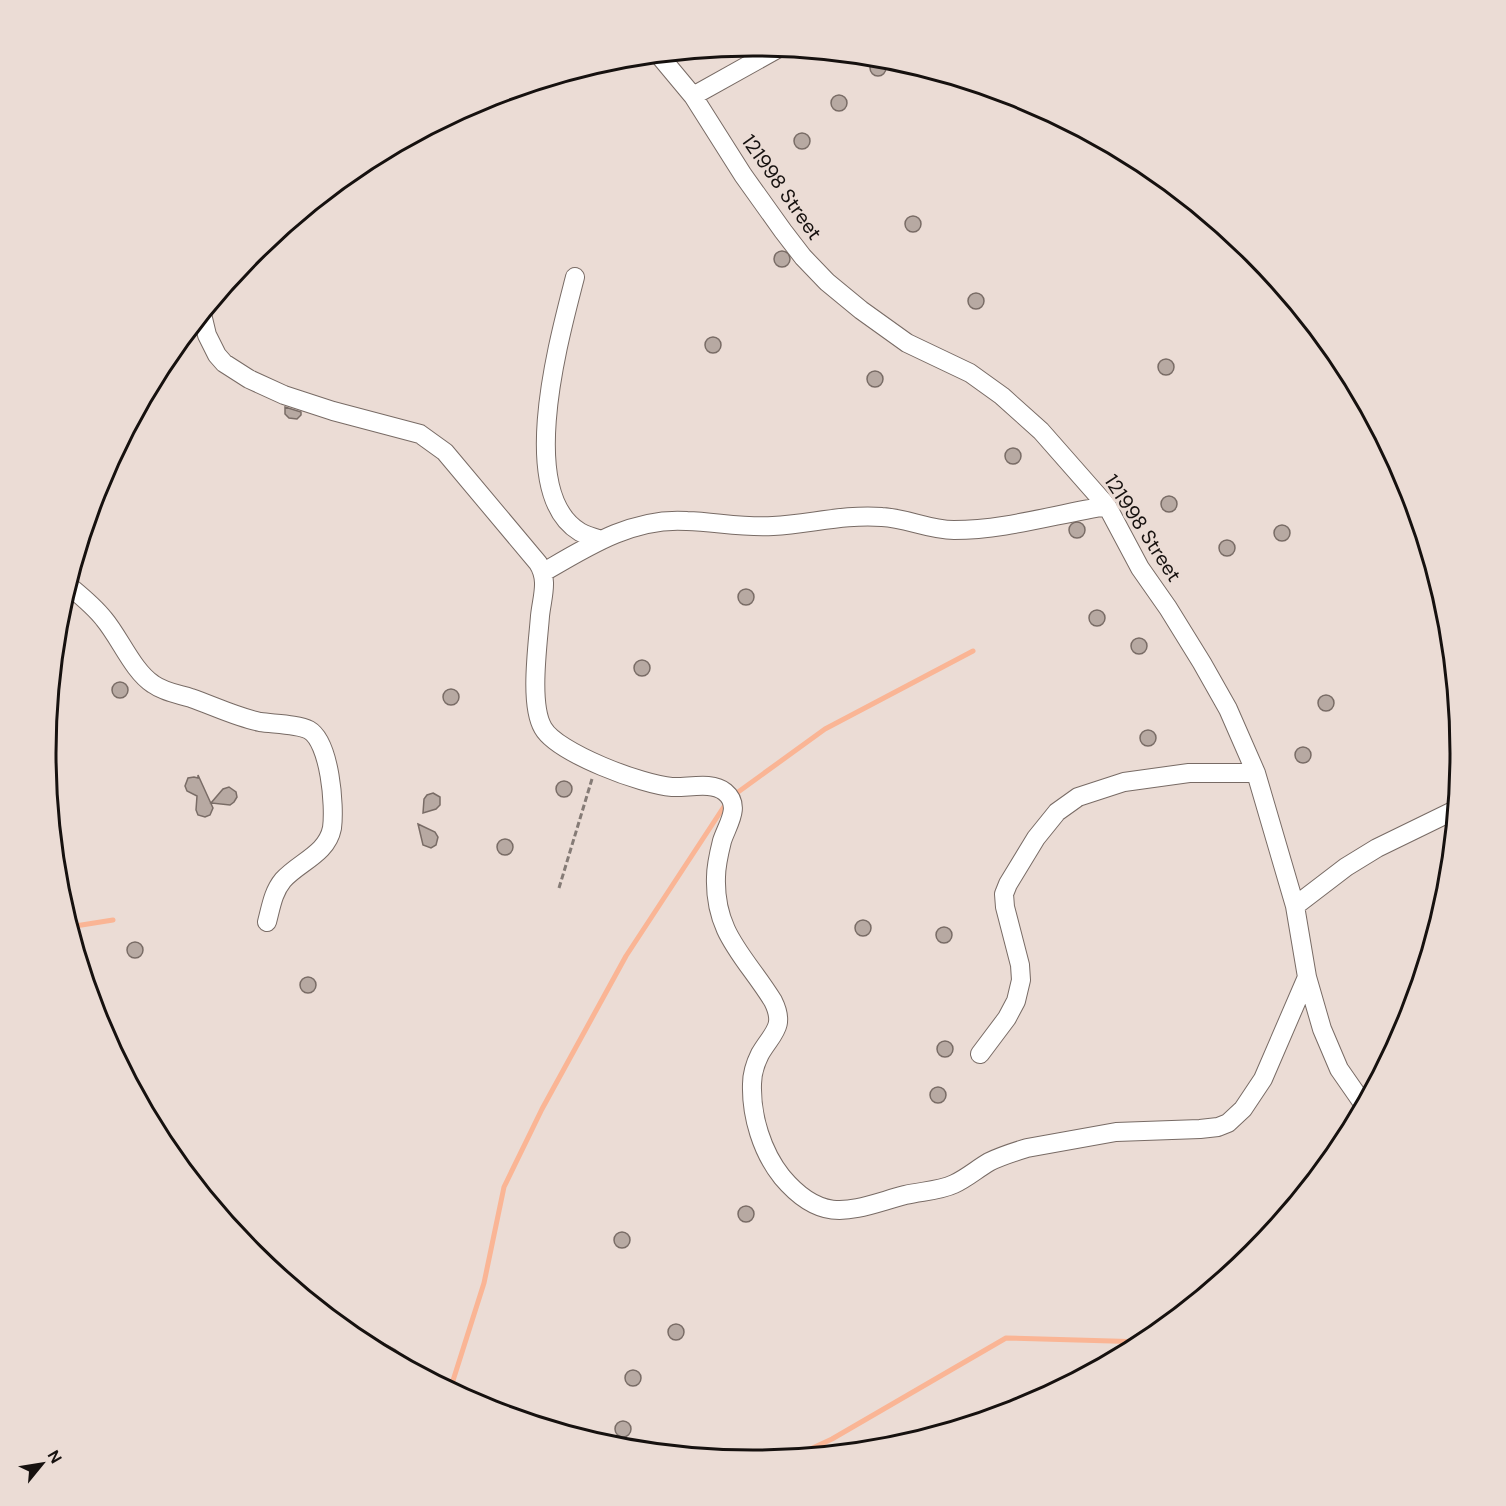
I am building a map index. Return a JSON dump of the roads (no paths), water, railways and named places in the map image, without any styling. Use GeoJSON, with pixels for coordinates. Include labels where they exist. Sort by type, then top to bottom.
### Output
{"type":"FeatureCollection","features":[{"type":"Feature","properties":{"kind":"street"},"geometry":{"type":"LineString","coordinates":[[693,96],[764,56]]}},
{"type":"Feature","properties":{"kind":"street","name":"121998 Street"},"geometry":{"type":"LineString","coordinates":[[664,61],[693,96],[743,176],[783,231],[827,282],[861,310],[907,342],[970,373],[1002,396],[1041,431],[1107,506],[1140,568],[1208,672],[1228,709],[1256,773],[1296,906],[1307,977],[1322,1029],[1339,1069],[1359,1098]]}},
{"type":"Feature","properties":{"kind":"street"},"geometry":{"type":"LineString","coordinates":[[575,277],[552,377],[545,429],[547,466],[552,494],[562,514],[579,532],[602,540]]}},
{"type":"Feature","properties":{"kind":"street"},"geometry":{"type":"LineString","coordinates":[[204,323],[207,335],[217,355],[224,363],[249,379],[284,395],[333,411],[420,434],[445,452],[544,572],[536,695],[539,721],[544,730],[558,744],[637,779],[654,784],[671,787],[719,788],[726,792],[734,804],[718,860],[716,878],[720,921],[726,934],[774,1001],[779,1012],[773,1036],[760,1053],[753,1071],[752,1095],[756,1122],[766,1152],[776,1169],[790,1186],[813,1204],[835,1211],[940,1189],[966,1178],[989,1162],[1027,1148],[1116,1132],[1200,1129],[1228,1124],[1243,1109],[1263,1079],[1307,977]]}},
{"type":"Feature","properties":{"kind":"street"},"geometry":{"type":"LineString","coordinates":[[544,572],[602,540],[632,527],[684,520],[742,528],[786,525],[828,518],[884,517],[955,530],[1023,522],[1107,506]]}},
{"type":"Feature","properties":{"kind":"street"},"geometry":{"type":"LineString","coordinates":[[75,591],[103,618],[151,683],[166,692],[257,721],[304,728],[316,736],[327,763],[332,800],[332,827],[321,849],[298,865],[283,880],[273,899],[267,922]]}},
{"type":"Feature","properties":{"kind":"street"},"geometry":{"type":"LineString","coordinates":[[980,1054],[1007,1018],[1016,1001],[1021,980],[1020,965],[1005,907],[1008,884],[1036,838],[1057,813],[1078,797],[1124,782],[1189,773],[1256,773]]}},
{"type":"Feature","properties":{"kind":"street"},"geometry":{"type":"LineString","coordinates":[[1296,906],[1346,867],[1377,848],[1448,814]]}},
{"type":"Feature","properties":{"kind":"waterway"},"geometry":{"type":"LineString","coordinates":[[734,795],[825,729],[973,651]]}},
{"type":"Feature","properties":{"kind":"waterway"},"geometry":{"type":"LineString","coordinates":[[452,1382],[484,1283],[504,1187],[542,1109],[626,956],[727,802]]}},
{"type":"Feature","properties":{"kind":"waterway"},"geometry":{"type":"LineString","coordinates":[[77,926],[113,920]]}},
{"type":"Feature","properties":{"kind":"waterway"},"geometry":{"type":"LineString","coordinates":[[813,1448],[1006,1338],[1127,1341]]}}]}
